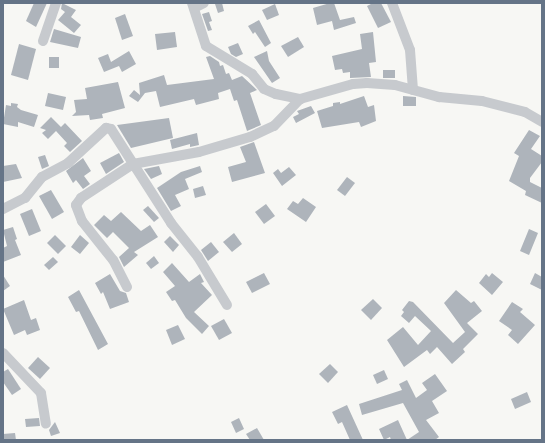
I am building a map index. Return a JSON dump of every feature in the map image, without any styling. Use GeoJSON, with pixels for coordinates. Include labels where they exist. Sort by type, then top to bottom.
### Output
{"type":"FeatureCollection","features":[{"type":"Feature","properties":{"kind":"street"},"geometry":{"type":"LineString","coordinates":[[43,42],[56,3]]}},
{"type":"Feature","properties":{"kind":"street"},"geometry":{"type":"LineString","coordinates":[[204,3],[193,6],[206,46],[233,65],[252,74],[264,89],[300,99],[367,82],[413,90],[439,97],[482,101],[525,112],[542,122]]}},
{"type":"Feature","properties":{"kind":"street"},"geometry":{"type":"LineString","coordinates":[[392,3],[410,50],[413,90]]}},
{"type":"Feature","properties":{"kind":"street"},"geometry":{"type":"LineString","coordinates":[[127,287],[113,260],[82,221],[76,205],[81,198],[133,164],[199,152],[250,137],[274,126],[300,99]]}},
{"type":"Feature","properties":{"kind":"street"},"geometry":{"type":"LineString","coordinates":[[3,209],[25,198],[42,177],[68,163],[106,128],[111,129],[171,223],[198,257],[227,305]]}},
{"type":"Feature","properties":{"kind":"street"},"geometry":{"type":"LineString","coordinates":[[3,354],[41,393],[46,424]]}},
{"type":"Feature","properties":{"kind":"building"},"geometry":{"type":"Polygon","coordinates":[[[34,3],[47,3],[36,27],[26,21],[34,3]]]}},
{"type":"Feature","properties":{"kind":"building"},"geometry":{"type":"Polygon","coordinates":[[[62,3],[76,10],[71,17],[81,25],[74,33],[58,20],[65,12],[61,9],[62,3]]]}},
{"type":"Feature","properties":{"kind":"building"},"geometry":{"type":"Polygon","coordinates":[[[222,3],[224,11],[218,13],[215,4],[222,3]]]}},
{"type":"Feature","properties":{"kind":"building"},"geometry":{"type":"Polygon","coordinates":[[[334,3],[340,20],[354,17],[356,23],[334,30],[332,21],[317,25],[313,8],[334,3]]]}},
{"type":"Feature","properties":{"kind":"building"},"geometry":{"type":"Polygon","coordinates":[[[373,3],[381,3],[391,22],[378,28],[367,6],[373,3]]]}},
{"type":"Feature","properties":{"kind":"building"},"geometry":{"type":"Polygon","coordinates":[[[275,4],[279,15],[267,20],[262,10],[275,4]]]}},
{"type":"Feature","properties":{"kind":"building"},"geometry":{"type":"Polygon","coordinates":[[[209,12],[212,21],[209,22],[212,30],[208,31],[202,14],[209,12]]]}},
{"type":"Feature","properties":{"kind":"building"},"geometry":{"type":"Polygon","coordinates":[[[125,14],[133,36],[122,40],[115,18],[125,14]]]}},
{"type":"Feature","properties":{"kind":"building"},"geometry":{"type":"Polygon","coordinates":[[[259,20],[271,43],[265,47],[255,32],[253,34],[248,26],[259,20]]]}},
{"type":"Feature","properties":{"kind":"building"},"geometry":{"type":"Polygon","coordinates":[[[54,29],[81,37],[78,48],[50,42],[54,29]]]}},
{"type":"Feature","properties":{"kind":"building"},"geometry":{"type":"Polygon","coordinates":[[[175,32],[177,47],[157,50],[155,34],[175,32]]]}},
{"type":"Feature","properties":{"kind":"building"},"geometry":{"type":"Polygon","coordinates":[[[373,32],[376,62],[369,63],[371,77],[350,78],[350,72],[343,73],[342,69],[335,70],[332,56],[362,49],[360,34],[373,32]]]}},
{"type":"Feature","properties":{"kind":"building"},"geometry":{"type":"Polygon","coordinates":[[[298,37],[304,47],[288,57],[281,46],[298,37]]]}},
{"type":"Feature","properties":{"kind":"building"},"geometry":{"type":"Polygon","coordinates":[[[238,43],[243,54],[236,57],[231,54],[228,47],[238,43]]]}},
{"type":"Feature","properties":{"kind":"building"},"geometry":{"type":"Polygon","coordinates":[[[19,44],[36,49],[28,80],[11,75],[19,44]]]}},
{"type":"Feature","properties":{"kind":"building"},"geometry":{"type":"Polygon","coordinates":[[[129,51],[136,64],[122,72],[119,66],[104,72],[98,58],[108,54],[111,62],[129,51]]]}},
{"type":"Feature","properties":{"kind":"building"},"geometry":{"type":"Polygon","coordinates":[[[267,51],[269,61],[280,78],[272,83],[254,57],[267,51]]]}},
{"type":"Feature","properties":{"kind":"building"},"geometry":{"type":"Polygon","coordinates":[[[210,56],[219,62],[220,66],[223,65],[226,74],[229,73],[232,80],[242,76],[257,90],[250,93],[261,125],[247,131],[237,100],[234,101],[230,89],[218,93],[219,99],[196,105],[194,99],[160,107],[156,91],[145,93],[138,102],[129,96],[134,90],[140,95],[139,83],[164,75],[167,85],[214,79],[206,57],[210,56]]]}},
{"type":"Feature","properties":{"kind":"building"},"geometry":{"type":"Polygon","coordinates":[[[49,57],[59,57],[59,68],[49,68],[49,57]]]}},
{"type":"Feature","properties":{"kind":"building"},"geometry":{"type":"Polygon","coordinates":[[[383,70],[395,70],[395,78],[383,78],[383,70]]]}},
{"type":"Feature","properties":{"kind":"building"},"geometry":{"type":"Polygon","coordinates":[[[118,82],[125,108],[102,114],[103,118],[90,120],[89,115],[72,116],[76,112],[74,100],[87,99],[85,88],[118,82]]]}},
{"type":"Feature","properties":{"kind":"building"},"geometry":{"type":"Polygon","coordinates":[[[48,93],[66,97],[63,110],[45,106],[48,93]]]}},
{"type":"Feature","properties":{"kind":"building"},"geometry":{"type":"Polygon","coordinates":[[[364,96],[368,107],[374,105],[376,121],[361,127],[359,122],[322,128],[317,111],[333,106],[333,103],[340,102],[340,104],[364,96]]]}},
{"type":"Feature","properties":{"kind":"building"},"geometry":{"type":"Polygon","coordinates":[[[403,96],[416,97],[416,106],[403,106],[403,96]]]}},
{"type":"Feature","properties":{"kind":"building"},"geometry":{"type":"Polygon","coordinates":[[[11,103],[18,104],[17,107],[21,110],[38,115],[34,127],[18,122],[18,127],[3,124],[6,105],[11,106],[11,103]]]}},
{"type":"Feature","properties":{"kind":"building"},"geometry":{"type":"Polygon","coordinates":[[[311,106],[315,113],[296,123],[293,117],[299,114],[297,111],[311,106]]]}},
{"type":"Feature","properties":{"kind":"building"},"geometry":{"type":"Polygon","coordinates":[[[51,117],[61,127],[65,123],[82,141],[70,152],[64,146],[67,143],[56,131],[48,139],[42,133],[46,130],[40,128],[51,117]]]}},
{"type":"Feature","properties":{"kind":"building"},"geometry":{"type":"Polygon","coordinates":[[[169,118],[173,138],[131,148],[117,125],[169,118]]]}},
{"type":"Feature","properties":{"kind":"building"},"geometry":{"type":"Polygon","coordinates":[[[529,130],[540,136],[531,149],[542,156],[542,162],[530,178],[530,182],[542,188],[542,203],[525,195],[526,191],[509,181],[519,156],[514,153],[529,130]]]}},
{"type":"Feature","properties":{"kind":"building"},"geometry":{"type":"Polygon","coordinates":[[[197,133],[199,145],[190,147],[190,144],[172,149],[170,140],[197,133]]]}},
{"type":"Feature","properties":{"kind":"building"},"geometry":{"type":"Polygon","coordinates":[[[254,142],[265,173],[232,182],[228,167],[246,162],[240,147],[254,142]]]}},
{"type":"Feature","properties":{"kind":"building"},"geometry":{"type":"Polygon","coordinates":[[[119,153],[124,162],[106,174],[100,163],[119,153]]]}},
{"type":"Feature","properties":{"kind":"building"},"geometry":{"type":"Polygon","coordinates":[[[45,155],[49,166],[42,169],[38,157],[45,155]]]}},
{"type":"Feature","properties":{"kind":"building"},"geometry":{"type":"Polygon","coordinates":[[[83,158],[91,171],[84,176],[90,184],[83,189],[76,180],[73,183],[66,171],[83,158]]]}},
{"type":"Feature","properties":{"kind":"building"},"geometry":{"type":"Polygon","coordinates":[[[16,164],[22,178],[3,182],[3,166],[16,164]]]}},
{"type":"Feature","properties":{"kind":"building"},"geometry":{"type":"Polygon","coordinates":[[[159,166],[162,174],[151,179],[144,169],[159,166]]]}},
{"type":"Feature","properties":{"kind":"building"},"geometry":{"type":"Polygon","coordinates":[[[200,166],[202,172],[185,179],[189,189],[175,195],[181,206],[171,211],[157,188],[181,172],[200,166]]]}},
{"type":"Feature","properties":{"kind":"building"},"geometry":{"type":"Polygon","coordinates":[[[289,167],[296,175],[282,186],[273,173],[278,169],[281,173],[289,167]]]}},
{"type":"Feature","properties":{"kind":"building"},"geometry":{"type":"Polygon","coordinates":[[[347,177],[355,183],[345,196],[337,190],[347,177]]]}},
{"type":"Feature","properties":{"kind":"building"},"geometry":{"type":"Polygon","coordinates":[[[203,186],[206,195],[195,198],[193,189],[203,186]]]}},
{"type":"Feature","properties":{"kind":"building"},"geometry":{"type":"Polygon","coordinates":[[[51,190],[64,212],[52,219],[39,196],[51,190]]]}},
{"type":"Feature","properties":{"kind":"building"},"geometry":{"type":"Polygon","coordinates":[[[303,198],[316,207],[306,222],[287,209],[293,201],[298,204],[303,198]]]}},
{"type":"Feature","properties":{"kind":"building"},"geometry":{"type":"Polygon","coordinates":[[[266,204],[275,216],[264,224],[255,212],[266,204]]]}},
{"type":"Feature","properties":{"kind":"building"},"geometry":{"type":"Polygon","coordinates":[[[148,206],[159,218],[154,222],[143,210],[148,206]]]}},
{"type":"Feature","properties":{"kind":"building"},"geometry":{"type":"Polygon","coordinates":[[[32,209],[41,231],[29,236],[20,214],[32,209]]]}},
{"type":"Feature","properties":{"kind":"building"},"geometry":{"type":"Polygon","coordinates":[[[121,212],[141,231],[150,225],[158,237],[134,252],[138,255],[124,267],[119,257],[129,248],[113,232],[107,238],[94,225],[104,215],[111,221],[121,212]]]}},
{"type":"Feature","properties":{"kind":"building"},"geometry":{"type":"Polygon","coordinates":[[[13,227],[17,239],[15,240],[21,255],[3,262],[3,248],[7,246],[3,230],[13,227]]]}},
{"type":"Feature","properties":{"kind":"building"},"geometry":{"type":"Polygon","coordinates":[[[529,229],[538,233],[529,255],[520,251],[529,229]]]}},
{"type":"Feature","properties":{"kind":"building"},"geometry":{"type":"Polygon","coordinates":[[[234,233],[242,244],[232,252],[223,242],[234,233]]]}},
{"type":"Feature","properties":{"kind":"building"},"geometry":{"type":"Polygon","coordinates":[[[55,235],[66,246],[58,254],[47,243],[55,235]]]}},
{"type":"Feature","properties":{"kind":"building"},"geometry":{"type":"Polygon","coordinates":[[[80,235],[89,243],[80,254],[71,247],[80,235]]]}},
{"type":"Feature","properties":{"kind":"building"},"geometry":{"type":"Polygon","coordinates":[[[170,236],[179,245],[173,252],[164,242],[170,236]]]}},
{"type":"Feature","properties":{"kind":"building"},"geometry":{"type":"Polygon","coordinates":[[[211,242],[219,252],[208,261],[201,250],[211,242]]]}},
{"type":"Feature","properties":{"kind":"building"},"geometry":{"type":"Polygon","coordinates":[[[154,256],[159,263],[151,269],[146,263],[154,256]]]}},
{"type":"Feature","properties":{"kind":"building"},"geometry":{"type":"Polygon","coordinates":[[[53,257],[58,262],[49,270],[44,265],[53,257]]]}},
{"type":"Feature","properties":{"kind":"building"},"geometry":{"type":"Polygon","coordinates":[[[172,263],[189,282],[200,274],[204,282],[201,283],[212,295],[194,312],[209,326],[202,334],[186,318],[175,300],[172,301],[166,292],[175,286],[163,272],[172,263]]]}},
{"type":"Feature","properties":{"kind":"building"},"geometry":{"type":"Polygon","coordinates":[[[264,273],[270,284],[252,293],[246,282],[264,273]]]}},
{"type":"Feature","properties":{"kind":"building"},"geometry":{"type":"Polygon","coordinates":[[[492,273],[503,282],[492,295],[479,283],[486,274],[489,277],[492,273]]]}},
{"type":"Feature","properties":{"kind":"building"},"geometry":{"type":"Polygon","coordinates":[[[535,273],[542,277],[542,290],[530,284],[535,273]]]}},
{"type":"Feature","properties":{"kind":"building"},"geometry":{"type":"Polygon","coordinates":[[[110,274],[120,291],[126,293],[129,302],[110,309],[103,292],[101,294],[95,283],[110,274]]]}},
{"type":"Feature","properties":{"kind":"building"},"geometry":{"type":"Polygon","coordinates":[[[3,275],[10,286],[3,291],[3,275]]]}},
{"type":"Feature","properties":{"kind":"building"},"geometry":{"type":"Polygon","coordinates":[[[79,290],[108,344],[98,350],[79,311],[76,312],[68,297],[79,290]]]}},
{"type":"Feature","properties":{"kind":"building"},"geometry":{"type":"Polygon","coordinates":[[[456,290],[471,303],[474,301],[482,311],[467,323],[478,334],[463,349],[465,352],[452,364],[437,347],[430,354],[427,350],[404,367],[387,340],[403,327],[418,345],[431,331],[415,316],[409,323],[401,316],[404,312],[402,310],[409,301],[413,302],[453,343],[465,332],[444,303],[456,290]]]}},
{"type":"Feature","properties":{"kind":"building"},"geometry":{"type":"Polygon","coordinates":[[[373,299],[382,308],[371,320],[361,310],[373,299]]]}},
{"type":"Feature","properties":{"kind":"building"},"geometry":{"type":"Polygon","coordinates":[[[24,300],[31,320],[36,318],[40,330],[27,335],[25,330],[14,335],[3,309],[24,300]]]}},
{"type":"Feature","properties":{"kind":"building"},"geometry":{"type":"Polygon","coordinates":[[[512,302],[523,309],[520,312],[535,325],[518,344],[508,335],[512,330],[499,321],[512,302]]]}},
{"type":"Feature","properties":{"kind":"building"},"geometry":{"type":"Polygon","coordinates":[[[224,319],[232,333],[219,340],[211,326],[224,319]]]}},
{"type":"Feature","properties":{"kind":"building"},"geometry":{"type":"Polygon","coordinates":[[[178,325],[185,339],[172,345],[166,330],[178,325]]]}},
{"type":"Feature","properties":{"kind":"building"},"geometry":{"type":"Polygon","coordinates":[[[38,357],[50,368],[40,379],[28,368],[38,357]]]}},
{"type":"Feature","properties":{"kind":"building"},"geometry":{"type":"Polygon","coordinates":[[[330,364],[338,372],[328,383],[319,374],[330,364]]]}},
{"type":"Feature","properties":{"kind":"building"},"geometry":{"type":"Polygon","coordinates":[[[8,369],[21,389],[12,395],[3,382],[3,372],[8,369]]]}},
{"type":"Feature","properties":{"kind":"building"},"geometry":{"type":"Polygon","coordinates":[[[384,370],[388,379],[377,384],[373,375],[384,370]]]}},
{"type":"Feature","properties":{"kind":"building"},"geometry":{"type":"Polygon","coordinates":[[[435,374],[447,391],[432,401],[439,413],[426,420],[439,437],[435,440],[407,440],[419,432],[403,403],[362,415],[359,404],[402,390],[399,384],[407,380],[416,398],[427,390],[422,383],[435,374]]]}},
{"type":"Feature","properties":{"kind":"building"},"geometry":{"type":"Polygon","coordinates":[[[527,392],[531,402],[515,409],[511,399],[527,392]]]}},
{"type":"Feature","properties":{"kind":"building"},"geometry":{"type":"Polygon","coordinates":[[[347,405],[363,440],[350,440],[342,422],[338,424],[332,412],[347,405]]]}},
{"type":"Feature","properties":{"kind":"building"},"geometry":{"type":"Polygon","coordinates":[[[39,418],[40,426],[26,427],[25,419],[39,418]]]}},
{"type":"Feature","properties":{"kind":"building"},"geometry":{"type":"Polygon","coordinates":[[[239,418],[244,429],[236,433],[231,422],[239,418]]]}},
{"type":"Feature","properties":{"kind":"building"},"geometry":{"type":"Polygon","coordinates":[[[398,420],[407,440],[391,440],[390,437],[384,440],[379,429],[398,420]]]}},
{"type":"Feature","properties":{"kind":"building"},"geometry":{"type":"Polygon","coordinates":[[[55,422],[60,433],[51,436],[49,430],[55,422]]]}},
{"type":"Feature","properties":{"kind":"building"},"geometry":{"type":"Polygon","coordinates":[[[257,428],[264,440],[250,440],[246,434],[257,428]]]}},
{"type":"Feature","properties":{"kind":"building"},"geometry":{"type":"Polygon","coordinates":[[[15,433],[16,440],[4,440],[3,434],[15,433]]]}}]}
